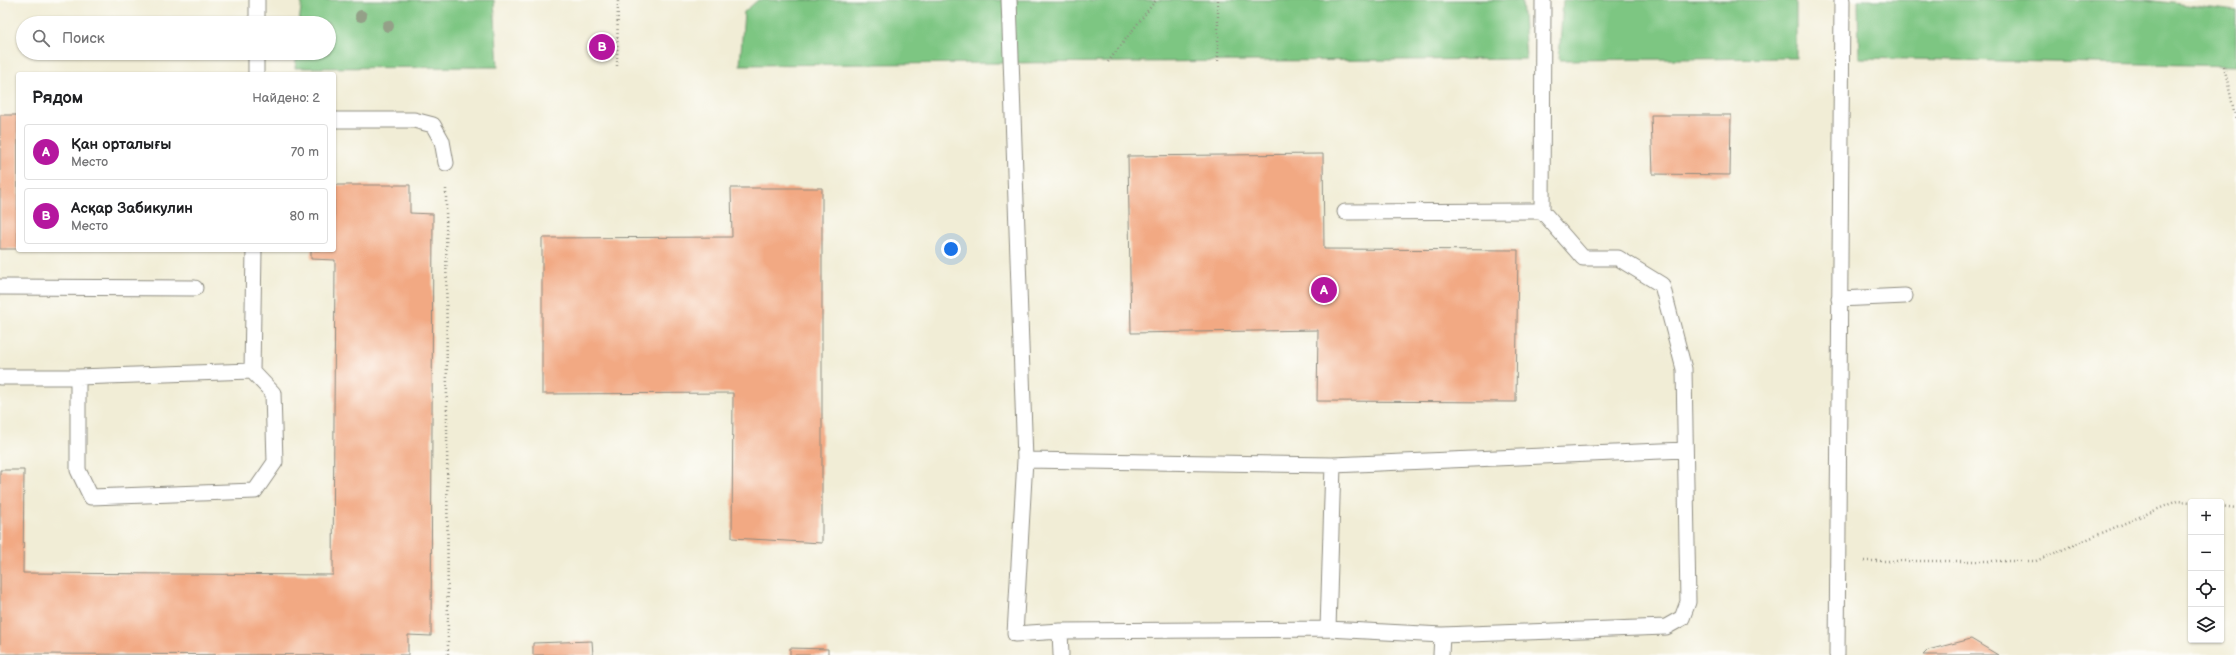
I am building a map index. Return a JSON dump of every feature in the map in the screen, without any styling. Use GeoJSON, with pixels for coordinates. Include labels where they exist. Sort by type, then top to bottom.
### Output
{"type":"FeatureCollection","features":[{"type":"Feature","properties":{"kind":"lane"},"geometry":{"type":"LineString","coordinates":[[257,0],[257,16]]}},
{"type":"Feature","properties":{"kind":"lane"},"geometry":{"type":"LineString","coordinates":[[1009,0],[1024,460],[1015,634],[1060,631],[1328,629],[1442,635],[1666,627],[1682,618],[1688,602],[1684,369],[1662,285],[1618,258],[1583,258],[1542,211],[1543,0]]}},
{"type":"Feature","properties":{"kind":"lane"},"geometry":{"type":"LineString","coordinates":[[1837,655],[1842,0]]}},
{"type":"Feature","properties":{"kind":"lane"},"geometry":{"type":"LineString","coordinates":[[256,60],[256,72]]}},
{"type":"Feature","properties":{"kind":"lane"},"geometry":{"type":"LineString","coordinates":[[336,120],[414,120],[433,125],[442,141],[446,163]]}},
{"type":"Feature","properties":{"kind":"lane"},"geometry":{"type":"LineString","coordinates":[[1345,212],[1542,211]]}},
{"type":"Feature","properties":{"kind":"lane"},"geometry":{"type":"LineString","coordinates":[[78,377],[78,470],[91,497],[255,491],[275,462],[273,393],[252,371],[254,252]]}},
{"type":"Feature","properties":{"kind":"lane"},"geometry":{"type":"LineString","coordinates":[[0,288],[195,288]]}},
{"type":"Feature","properties":{"kind":"lane"},"geometry":{"type":"LineString","coordinates":[[1839,299],[1905,296]]}},
{"type":"Feature","properties":{"kind":"lane"},"geometry":{"type":"LineString","coordinates":[[0,377],[78,377],[252,371]]}},
{"type":"Feature","properties":{"kind":"lane"},"geometry":{"type":"LineString","coordinates":[[1024,460],[1332,465],[1685,450]]}},
{"type":"Feature","properties":{"kind":"lane"},"geometry":{"type":"LineString","coordinates":[[1328,629],[1332,465]]}},
{"type":"Feature","properties":{"kind":"lane"},"geometry":{"type":"LineString","coordinates":[[1060,631],[1061,655]]}},
{"type":"Feature","properties":{"kind":"lane"},"geometry":{"type":"LineString","coordinates":[[1441,655],[1442,635]]}},
{"type":"Feature","properties":{"kind":"path"},"geometry":{"type":"LineString","coordinates":[[617,66],[618,0]]}},
{"type":"Feature","properties":{"kind":"path"},"geometry":{"type":"LineString","coordinates":[[1108,62],[1156,0]]}},
{"type":"Feature","properties":{"kind":"path"},"geometry":{"type":"LineString","coordinates":[[1218,0],[1218,62]]}},
{"type":"Feature","properties":{"kind":"path"},"geometry":{"type":"LineString","coordinates":[[2224,66],[2236,120]]}},
{"type":"Feature","properties":{"kind":"path"},"geometry":{"type":"LineString","coordinates":[[446,163],[448,655]]}},
{"type":"Feature","properties":{"kind":"path"},"geometry":{"type":"LineString","coordinates":[[1837,562],[2036,560],[2177,501],[2188,502]]}},
{"type":"Feature","properties":{"kind":"path"},"geometry":{"type":"LineString","coordinates":[[2224,506],[2236,508]]}},
{"type":"Feature","properties":{"kind":"green space"},"geometry":{"type":"Polygon","coordinates":[[[302,0],[494,0],[498,67],[295,68],[296,60],[336,60],[336,16],[300,16],[302,0]]]}},
{"type":"Feature","properties":{"kind":"green space"},"geometry":{"type":"Polygon","coordinates":[[[758,0],[1522,0],[1526,59],[740,65],[744,12],[758,0]]]}},
{"type":"Feature","properties":{"kind":"green space"},"geometry":{"type":"Polygon","coordinates":[[[1563,0],[1796,0],[1796,58],[1559,60],[1563,0]]]}},
{"type":"Feature","properties":{"kind":"green space"},"geometry":{"type":"Polygon","coordinates":[[[1858,0],[2147,0],[2236,11],[2236,66],[1859,58],[1858,0]]]}},
{"type":"Feature","properties":{"kind":"building"},"geometry":{"type":"Polygon","coordinates":[[[0,115],[16,115],[16,249],[0,249],[0,115]]]}},
{"type":"Feature","properties":{"kind":"building"},"geometry":{"type":"Polygon","coordinates":[[[1651,115],[1731,115],[1730,175],[1653,174],[1651,115]]]}},
{"type":"Feature","properties":{"kind":"building"},"geometry":{"type":"Polygon","coordinates":[[[1323,154],[1324,249],[1518,250],[1516,402],[1317,401],[1318,330],[1131,333],[1128,156],[1323,154]]]}},
{"type":"Feature","properties":{"kind":"building"},"geometry":{"type":"Polygon","coordinates":[[[336,185],[410,185],[410,213],[433,214],[431,636],[408,635],[408,655],[0,654],[0,470],[24,470],[23,573],[333,575],[335,260],[311,259],[311,252],[336,252],[336,185]]]}},
{"type":"Feature","properties":{"kind":"building"},"geometry":{"type":"Polygon","coordinates":[[[731,188],[822,188],[822,543],[732,538],[733,393],[542,394],[542,238],[732,237],[731,188]]]}},
{"type":"Feature","properties":{"kind":"building"},"geometry":{"type":"Polygon","coordinates":[[[1971,639],[1998,655],[1923,655],[1928,650],[1971,639]]]}},
{"type":"Feature","properties":{"kind":"building"},"geometry":{"type":"Polygon","coordinates":[[[592,641],[593,655],[533,655],[533,643],[592,641]]]}},
{"type":"Feature","properties":{"kind":"building"},"geometry":{"type":"Polygon","coordinates":[[[790,648],[828,649],[828,655],[790,655],[790,648]]]}},
{"type":"Feature","properties":{"kind":"place","name":"Асқар Забикулин"},"geometry":{"type":"Point","coordinates":[602,47]}},
{"type":"Feature","properties":{"kind":"place","name":"Қан орталығы"},"geometry":{"type":"Point","coordinates":[1324,290]}}]}
